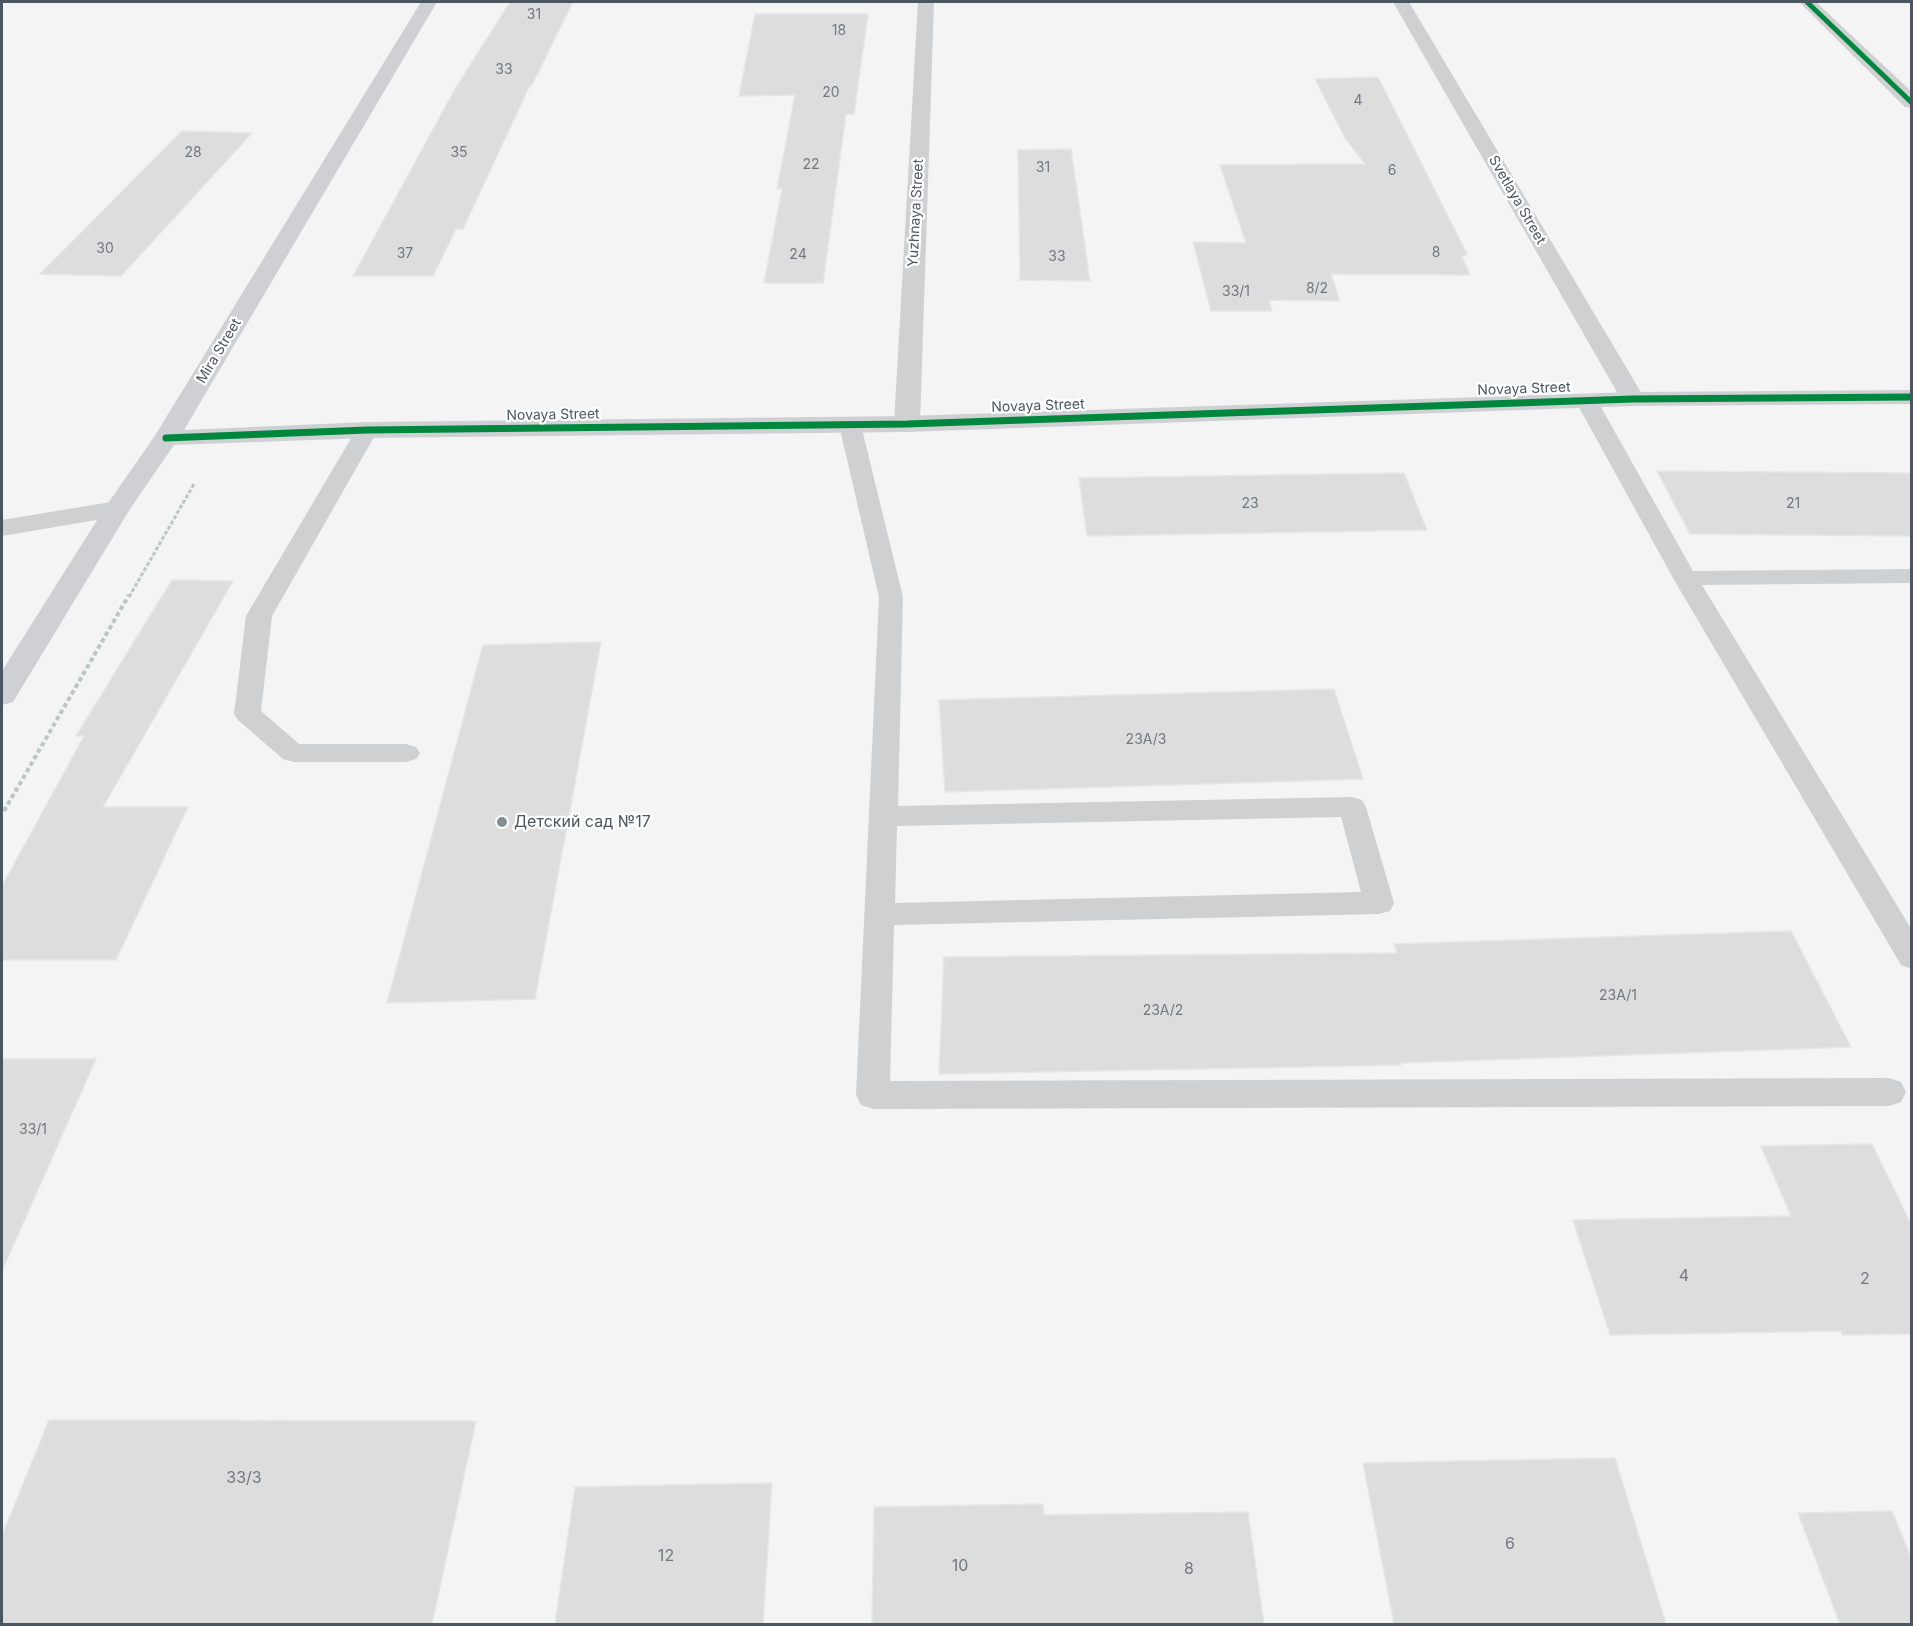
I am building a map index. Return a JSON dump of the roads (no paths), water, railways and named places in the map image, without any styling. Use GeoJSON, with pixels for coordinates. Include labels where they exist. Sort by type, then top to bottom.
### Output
{"type":"FeatureCollection","features":[{"type":"Feature","properties":{"kind":"street","name":"Mira Street"},"geometry":{"type":"LineString","coordinates":[[2,695],[117,509],[166,438],[429,2]]}},
{"type":"Feature","properties":{"kind":"street","name":"Yuzhnaya Street"},"geometry":{"type":"LineString","coordinates":[[907,424],[926,2]]}},
{"type":"Feature","properties":{"kind":"street","name":"Svetlaya Street"},"geometry":{"type":"LineString","coordinates":[[1401,2],[1633,399]]}},
{"type":"Feature","properties":{"kind":"street"},"geometry":{"type":"LineString","coordinates":[[1807,2],[1911,103]]}},
{"type":"Feature","properties":{"kind":"street","name":"Novaya Street"},"geometry":{"type":"LineString","coordinates":[[166,438],[367,430],[907,424],[1586,400],[1911,397]]}},
{"type":"Feature","properties":{"kind":"street"},"geometry":{"type":"LineString","coordinates":[[2,528],[117,509]]}},
{"type":"Feature","properties":{"kind":"lane"},"geometry":{"type":"LineString","coordinates":[[1586,400],[1685,578],[1911,957]]}},
{"type":"Feature","properties":{"kind":"lane"},"geometry":{"type":"LineString","coordinates":[[850,425],[891,597],[873,1095],[1889,1092]]}},
{"type":"Feature","properties":{"kind":"lane"},"geometry":{"type":"LineString","coordinates":[[367,430],[259,616],[247,714],[294,753],[406,753]]}},
{"type":"Feature","properties":{"kind":"lane"},"geometry":{"type":"LineString","coordinates":[[1685,578],[1911,576]]}},
{"type":"Feature","properties":{"kind":"lane"},"geometry":{"type":"LineString","coordinates":[[880,914],[1379,903],[1352,807],[883,816]]}},
{"type":"Feature","properties":{"kind":"place","name":"Детский сад №17"},"geometry":{"type":"Point","coordinates":[502,822]}}]}
